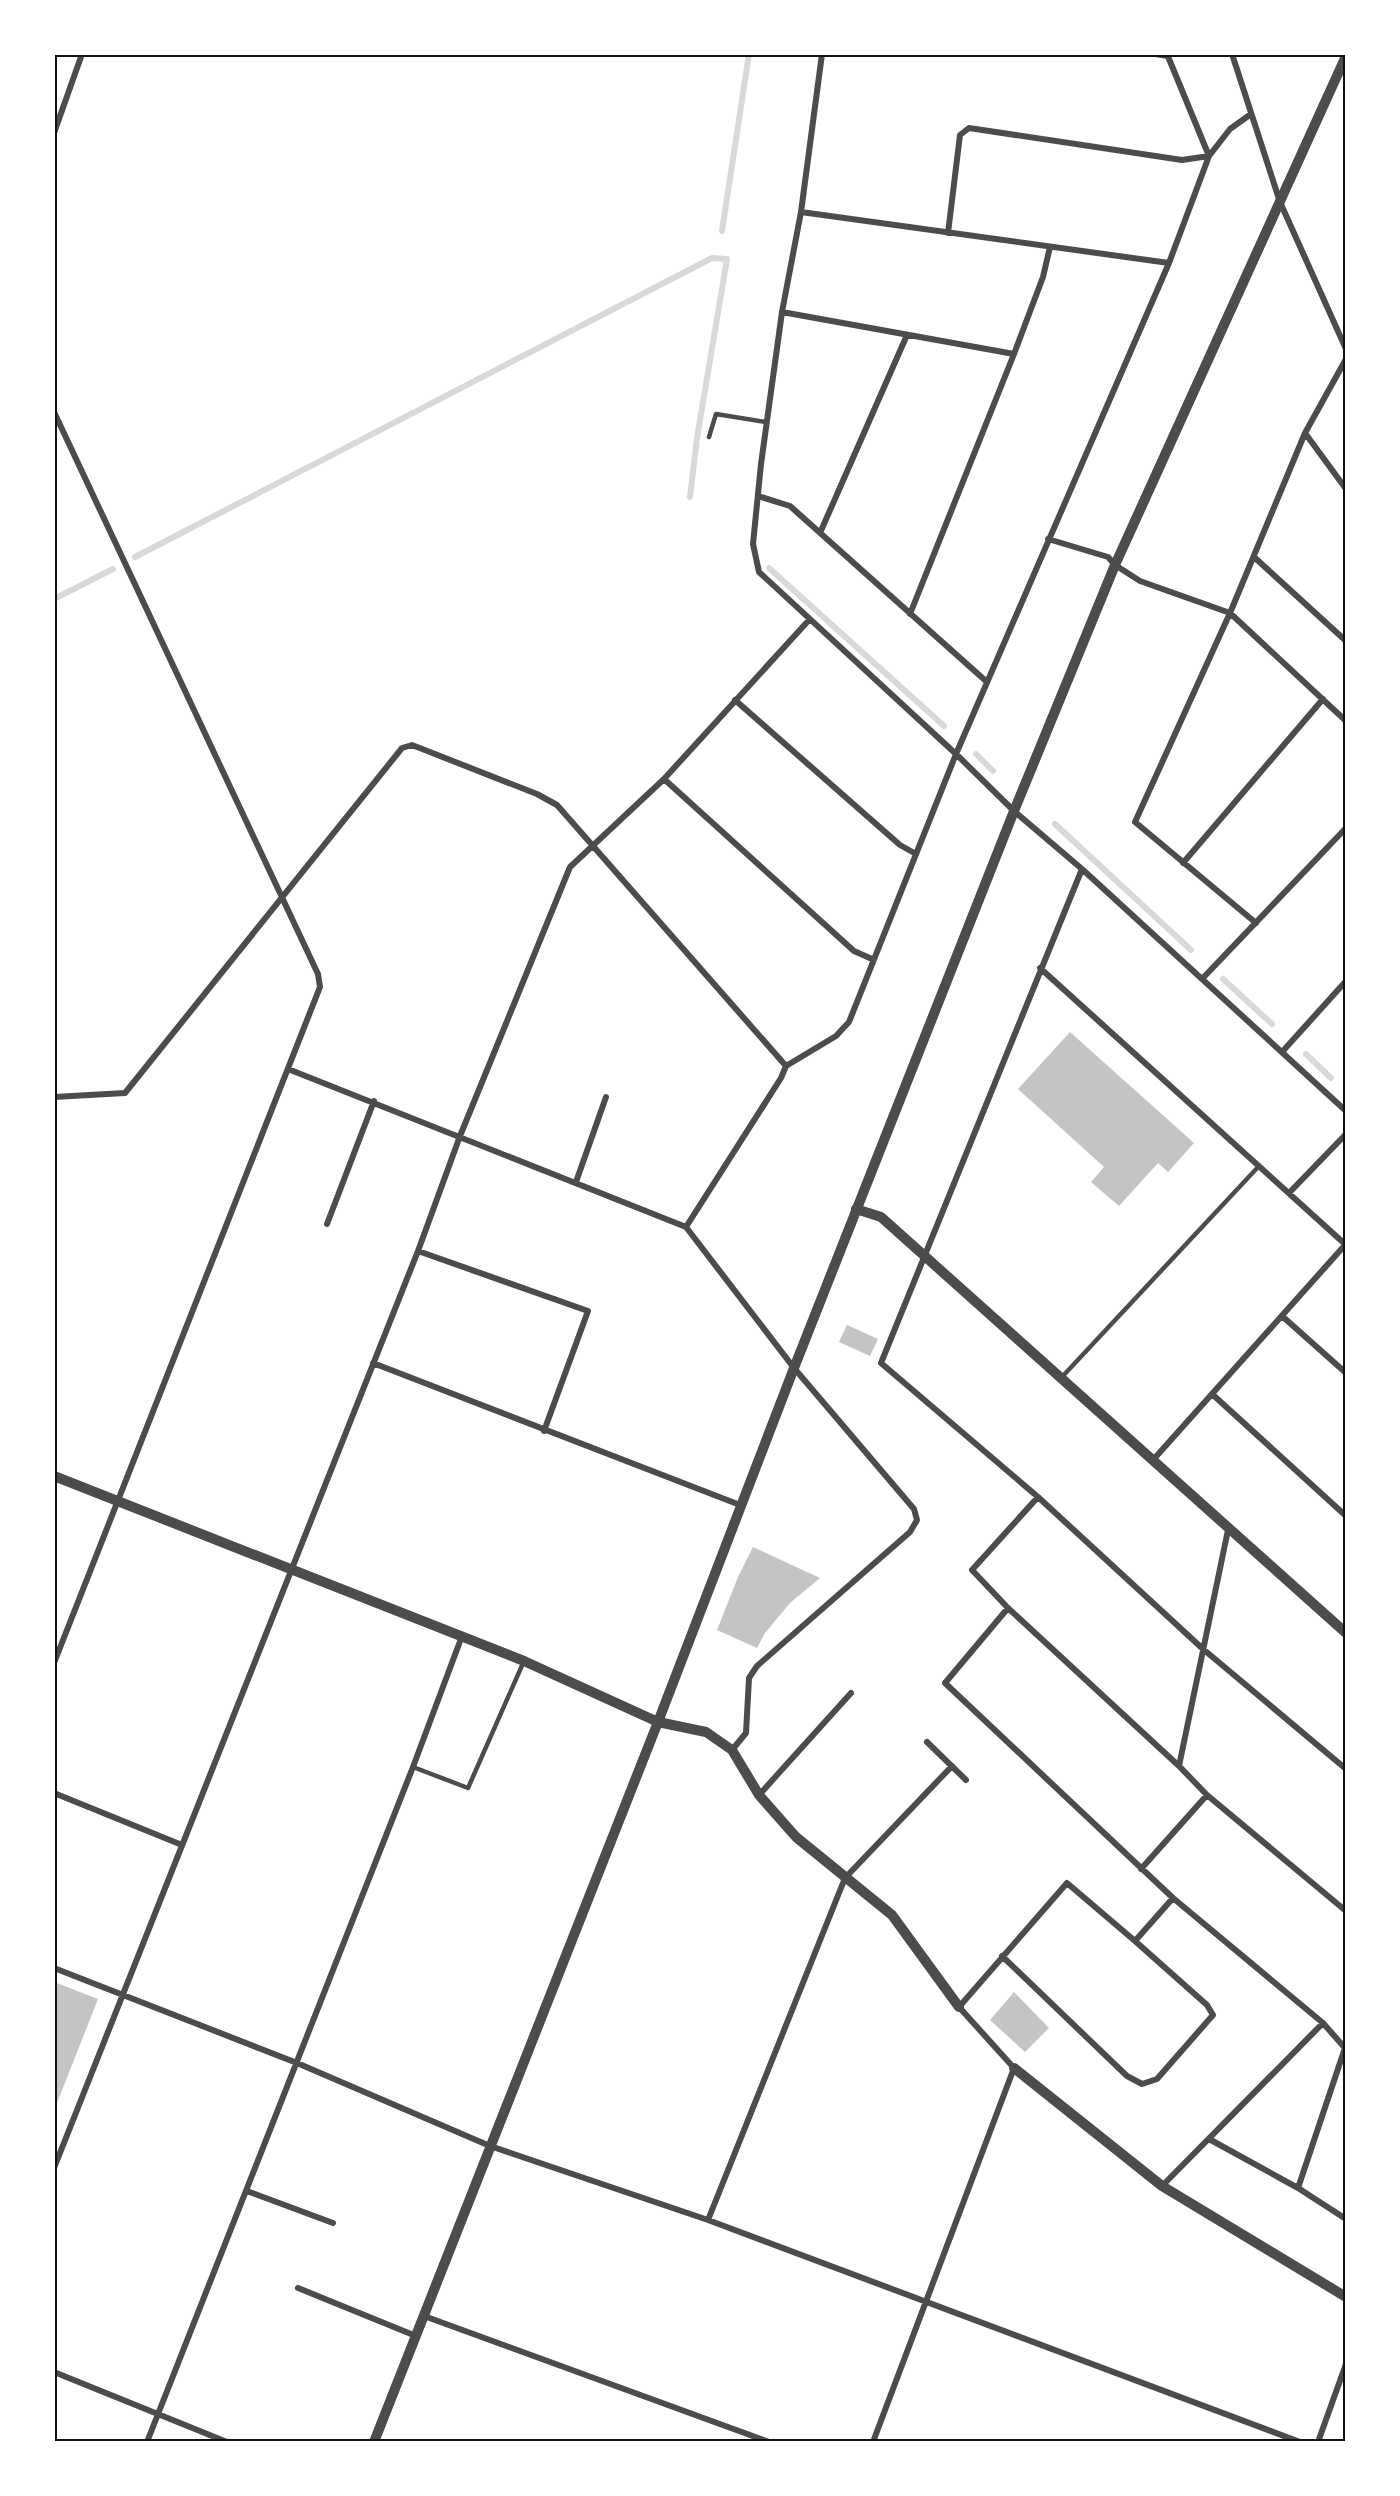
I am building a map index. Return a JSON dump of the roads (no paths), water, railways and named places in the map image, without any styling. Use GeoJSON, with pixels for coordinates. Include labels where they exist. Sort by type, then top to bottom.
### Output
{"type":"FeatureCollection","features":[{"type":"Feature","properties":{"kind":"street"},"geometry":{"type":"LineString","coordinates":[[54,133],[82,54]]}},
{"type":"Feature","properties":{"kind":"street"},"geometry":{"type":"LineString","coordinates":[[822,54],[801,213],[782,312],[766,422],[753,544],[759,572],[956,754],[1014,811],[1082,869],[1346,1111]]}},
{"type":"Feature","properties":{"kind":"street"},"geometry":{"type":"LineString","coordinates":[[1156,54],[1167,55],[1209,156]]}},
{"type":"Feature","properties":{"kind":"street"},"geometry":{"type":"LineString","coordinates":[[1232,54],[1280,202],[1346,349]]}},
{"type":"Feature","properties":{"kind":"street"},"geometry":{"type":"LineString","coordinates":[[374,2442],[1014,811],[1115,565],[1346,56]]}},
{"type":"Feature","properties":{"kind":"street"},"geometry":{"type":"LineString","coordinates":[[686,1227],[782,1078],[786,1066],[836,1036],[849,1022],[956,754],[1169,263],[1209,156],[1230,129],[1251,114]]}},
{"type":"Feature","properties":{"kind":"street"},"geometry":{"type":"LineString","coordinates":[[948,233],[960,135],[969,128],[1182,160],[1209,156]]}},
{"type":"Feature","properties":{"kind":"street"},"geometry":{"type":"LineString","coordinates":[[801,213],[1169,263]]}},
{"type":"Feature","properties":{"kind":"street"},"geometry":{"type":"LineString","coordinates":[[910,614],[1014,354],[1043,276],[1050,247]]}},
{"type":"Feature","properties":{"kind":"street"},"geometry":{"type":"LineString","coordinates":[[782,312],[1014,354]]}},
{"type":"Feature","properties":{"kind":"street"},"geometry":{"type":"LineString","coordinates":[[820,533],[907,335]]}},
{"type":"Feature","properties":{"kind":"street"},"geometry":{"type":"LineString","coordinates":[[1256,923],[1135,822],[1230,613],[1305,433],[1346,359]]}},
{"type":"Feature","properties":{"kind":"street"},"geometry":{"type":"LineString","coordinates":[[54,412],[318,974],[320,987],[54,1663]]}},
{"type":"Feature","properties":{"kind":"street"},"geometry":{"type":"LineString","coordinates":[[1305,433],[1346,489]]}},
{"type":"Feature","properties":{"kind":"street"},"geometry":{"type":"LineString","coordinates":[[758,496],[790,506],[987,682]]}},
{"type":"Feature","properties":{"kind":"street"},"geometry":{"type":"LineString","coordinates":[[1048,539],[1108,557],[1115,565],[1140,581],[1230,613],[1346,721]]}},
{"type":"Feature","properties":{"kind":"street"},"geometry":{"type":"LineString","coordinates":[[1254,557],[1346,641]]}},
{"type":"Feature","properties":{"kind":"street"},"geometry":{"type":"LineString","coordinates":[[54,2168],[418,1251],[460,1136],[570,867],[664,779],[809,620]]}},
{"type":"Feature","properties":{"kind":"street"},"geometry":{"type":"LineString","coordinates":[[1184,863],[1323,699]]}},
{"type":"Feature","properties":{"kind":"street"},"geometry":{"type":"LineString","coordinates":[[735,700],[900,845],[916,854]]}},
{"type":"Feature","properties":{"kind":"street"},"geometry":{"type":"LineString","coordinates":[[54,1097],[125,1093],[280,897],[402,748],[412,745],[556,805],[786,1066]]}},
{"type":"Feature","properties":{"kind":"street"},"geometry":{"type":"LineString","coordinates":[[664,779],[854,951],[872,960]]}},
{"type":"Feature","properties":{"kind":"street"},"geometry":{"type":"LineString","coordinates":[[1202,979],[1346,828]]}},
{"type":"Feature","properties":{"kind":"street"},"geometry":{"type":"LineString","coordinates":[[1082,869],[881,1363],[1038,1497],[1203,1648],[1346,1769]]}},
{"type":"Feature","properties":{"kind":"street"},"geometry":{"type":"LineString","coordinates":[[1040,968],[1346,1245],[1153,1460]]}},
{"type":"Feature","properties":{"kind":"street"},"geometry":{"type":"LineString","coordinates":[[1282,1052],[1346,981]]}},
{"type":"Feature","properties":{"kind":"street"},"geometry":{"type":"LineString","coordinates":[[288,1069],[374,1101],[686,1227],[794,1368],[914,1509],[917,1520],[910,1532],[757,1666],[750,1678],[746,1733],[732,1750]]}},
{"type":"Feature","properties":{"kind":"street"},"geometry":{"type":"LineString","coordinates":[[576,1182],[606,1097]]}},
{"type":"Feature","properties":{"kind":"street"},"geometry":{"type":"LineString","coordinates":[[327,1224],[374,1101]]}},
{"type":"Feature","properties":{"kind":"street"},"geometry":{"type":"LineString","coordinates":[[1290,1192],[1346,1134]]}},
{"type":"Feature","properties":{"kind":"street"},"geometry":{"type":"LineString","coordinates":[[856,1209],[881,1217],[1228,1530],[1346,1633]]}},
{"type":"Feature","properties":{"kind":"street"},"geometry":{"type":"LineString","coordinates":[[418,1251],[588,1311],[544,1431]]}},
{"type":"Feature","properties":{"kind":"street"},"geometry":{"type":"LineString","coordinates":[[1282,1316],[1346,1373]]}},
{"type":"Feature","properties":{"kind":"street"},"geometry":{"type":"LineString","coordinates":[[373,1364],[740,1505]]}},
{"type":"Feature","properties":{"kind":"street"},"geometry":{"type":"LineString","coordinates":[[1212,1395],[1346,1516]]}},
{"type":"Feature","properties":{"kind":"street"},"geometry":{"type":"LineString","coordinates":[[54,1476],[524,1661],[658,1722],[706,1732],[732,1750],[759,1795],[796,1838],[892,1915],[959,2007],[1014,2068],[1162,2186],[1346,2297]]}},
{"type":"Feature","properties":{"kind":"street"},"geometry":{"type":"LineString","coordinates":[[1038,1497],[972,1570],[1008,1608],[1207,1794],[1346,1911]]}},
{"type":"Feature","properties":{"kind":"street"},"geometry":{"type":"LineString","coordinates":[[1179,1766],[1228,1530]]}},
{"type":"Feature","properties":{"kind":"street"},"geometry":{"type":"LineString","coordinates":[[1008,1608],[945,1683],[1141,1869],[1323,2023],[1345,2046],[1298,2188]]}},
{"type":"Feature","properties":{"kind":"street"},"geometry":{"type":"LineString","coordinates":[[147,2442],[413,1767],[462,1636]]}},
{"type":"Feature","properties":{"kind":"street"},"geometry":{"type":"LineString","coordinates":[[759,1795],[851,1693]]}},
{"type":"Feature","properties":{"kind":"street"},"geometry":{"type":"LineString","coordinates":[[927,1742],[966,1780]]}},
{"type":"Feature","properties":{"kind":"street"},"geometry":{"type":"LineString","coordinates":[[708,2220],[845,1878],[952,1767]]}},
{"type":"Feature","properties":{"kind":"street"},"geometry":{"type":"LineString","coordinates":[[54,1793],[182,1845]]}},
{"type":"Feature","properties":{"kind":"street"},"geometry":{"type":"LineString","coordinates":[[1141,1869],[1207,1794]]}},
{"type":"Feature","properties":{"kind":"street"},"geometry":{"type":"LineString","coordinates":[[959,2007],[1002,1956],[1067,1883],[1207,2005],[1213,2015],[1157,2079],[1142,2084],[1127,2076],[1002,1956]]}},
{"type":"Feature","properties":{"kind":"street"},"geometry":{"type":"LineString","coordinates":[[1135,1941],[1173,1898]]}},
{"type":"Feature","properties":{"kind":"street"},"geometry":{"type":"LineString","coordinates":[[54,1968],[297,2063],[490,2146],[708,2220],[1300,2442]]}},
{"type":"Feature","properties":{"kind":"street"},"geometry":{"type":"LineString","coordinates":[[1162,2186],[1323,2023]]}},
{"type":"Feature","properties":{"kind":"street"},"geometry":{"type":"LineString","coordinates":[[873,2442],[1014,2068]]}},
{"type":"Feature","properties":{"kind":"street"},"geometry":{"type":"LineString","coordinates":[[1209,2139],[1298,2188],[1346,2219]]}},
{"type":"Feature","properties":{"kind":"street"},"geometry":{"type":"LineString","coordinates":[[247,2191],[333,2223]]}},
{"type":"Feature","properties":{"kind":"street"},"geometry":{"type":"LineString","coordinates":[[298,2288],[416,2336]]}},
{"type":"Feature","properties":{"kind":"street"},"geometry":{"type":"LineString","coordinates":[[424,2316],[769,2442]]}},
{"type":"Feature","properties":{"kind":"street"},"geometry":{"type":"LineString","coordinates":[[1318,2442],[1346,2364]]}},
{"type":"Feature","properties":{"kind":"street"},"geometry":{"type":"LineString","coordinates":[[54,2372],[227,2442]]}},
{"type":"Feature","properties":{"kind":"lane"},"geometry":{"type":"LineString","coordinates":[[709,437],[716,414],[766,422]]}},
{"type":"Feature","properties":{"kind":"lane"},"geometry":{"type":"LineString","coordinates":[[1061,1378],[1259,1166]]}},
{"type":"Feature","properties":{"kind":"lane"},"geometry":{"type":"LineString","coordinates":[[413,1767],[468,1788],[524,1661]]}},
{"type":"Feature","properties":{"kind":"waterway"},"geometry":{"type":"LineString","coordinates":[[722,231],[749,54]]}},
{"type":"Feature","properties":{"kind":"waterway"},"geometry":{"type":"LineString","coordinates":[[135,557],[712,258],[727,259],[697,438],[690,497]]}},
{"type":"Feature","properties":{"kind":"waterway"},"geometry":{"type":"LineString","coordinates":[[769,568],[944,726]]}},
{"type":"Feature","properties":{"kind":"waterway"},"geometry":{"type":"LineString","coordinates":[[54,599],[113,569]]}},
{"type":"Feature","properties":{"kind":"waterway"},"geometry":{"type":"LineString","coordinates":[[976,754],[993,771]]}},
{"type":"Feature","properties":{"kind":"waterway"},"geometry":{"type":"LineString","coordinates":[[1055,824],[1191,950]]}},
{"type":"Feature","properties":{"kind":"waterway"},"geometry":{"type":"LineString","coordinates":[[1223,979],[1272,1024]]}},
{"type":"Feature","properties":{"kind":"waterway"},"geometry":{"type":"LineString","coordinates":[[1306,1054],[1331,1078]]}}]}
